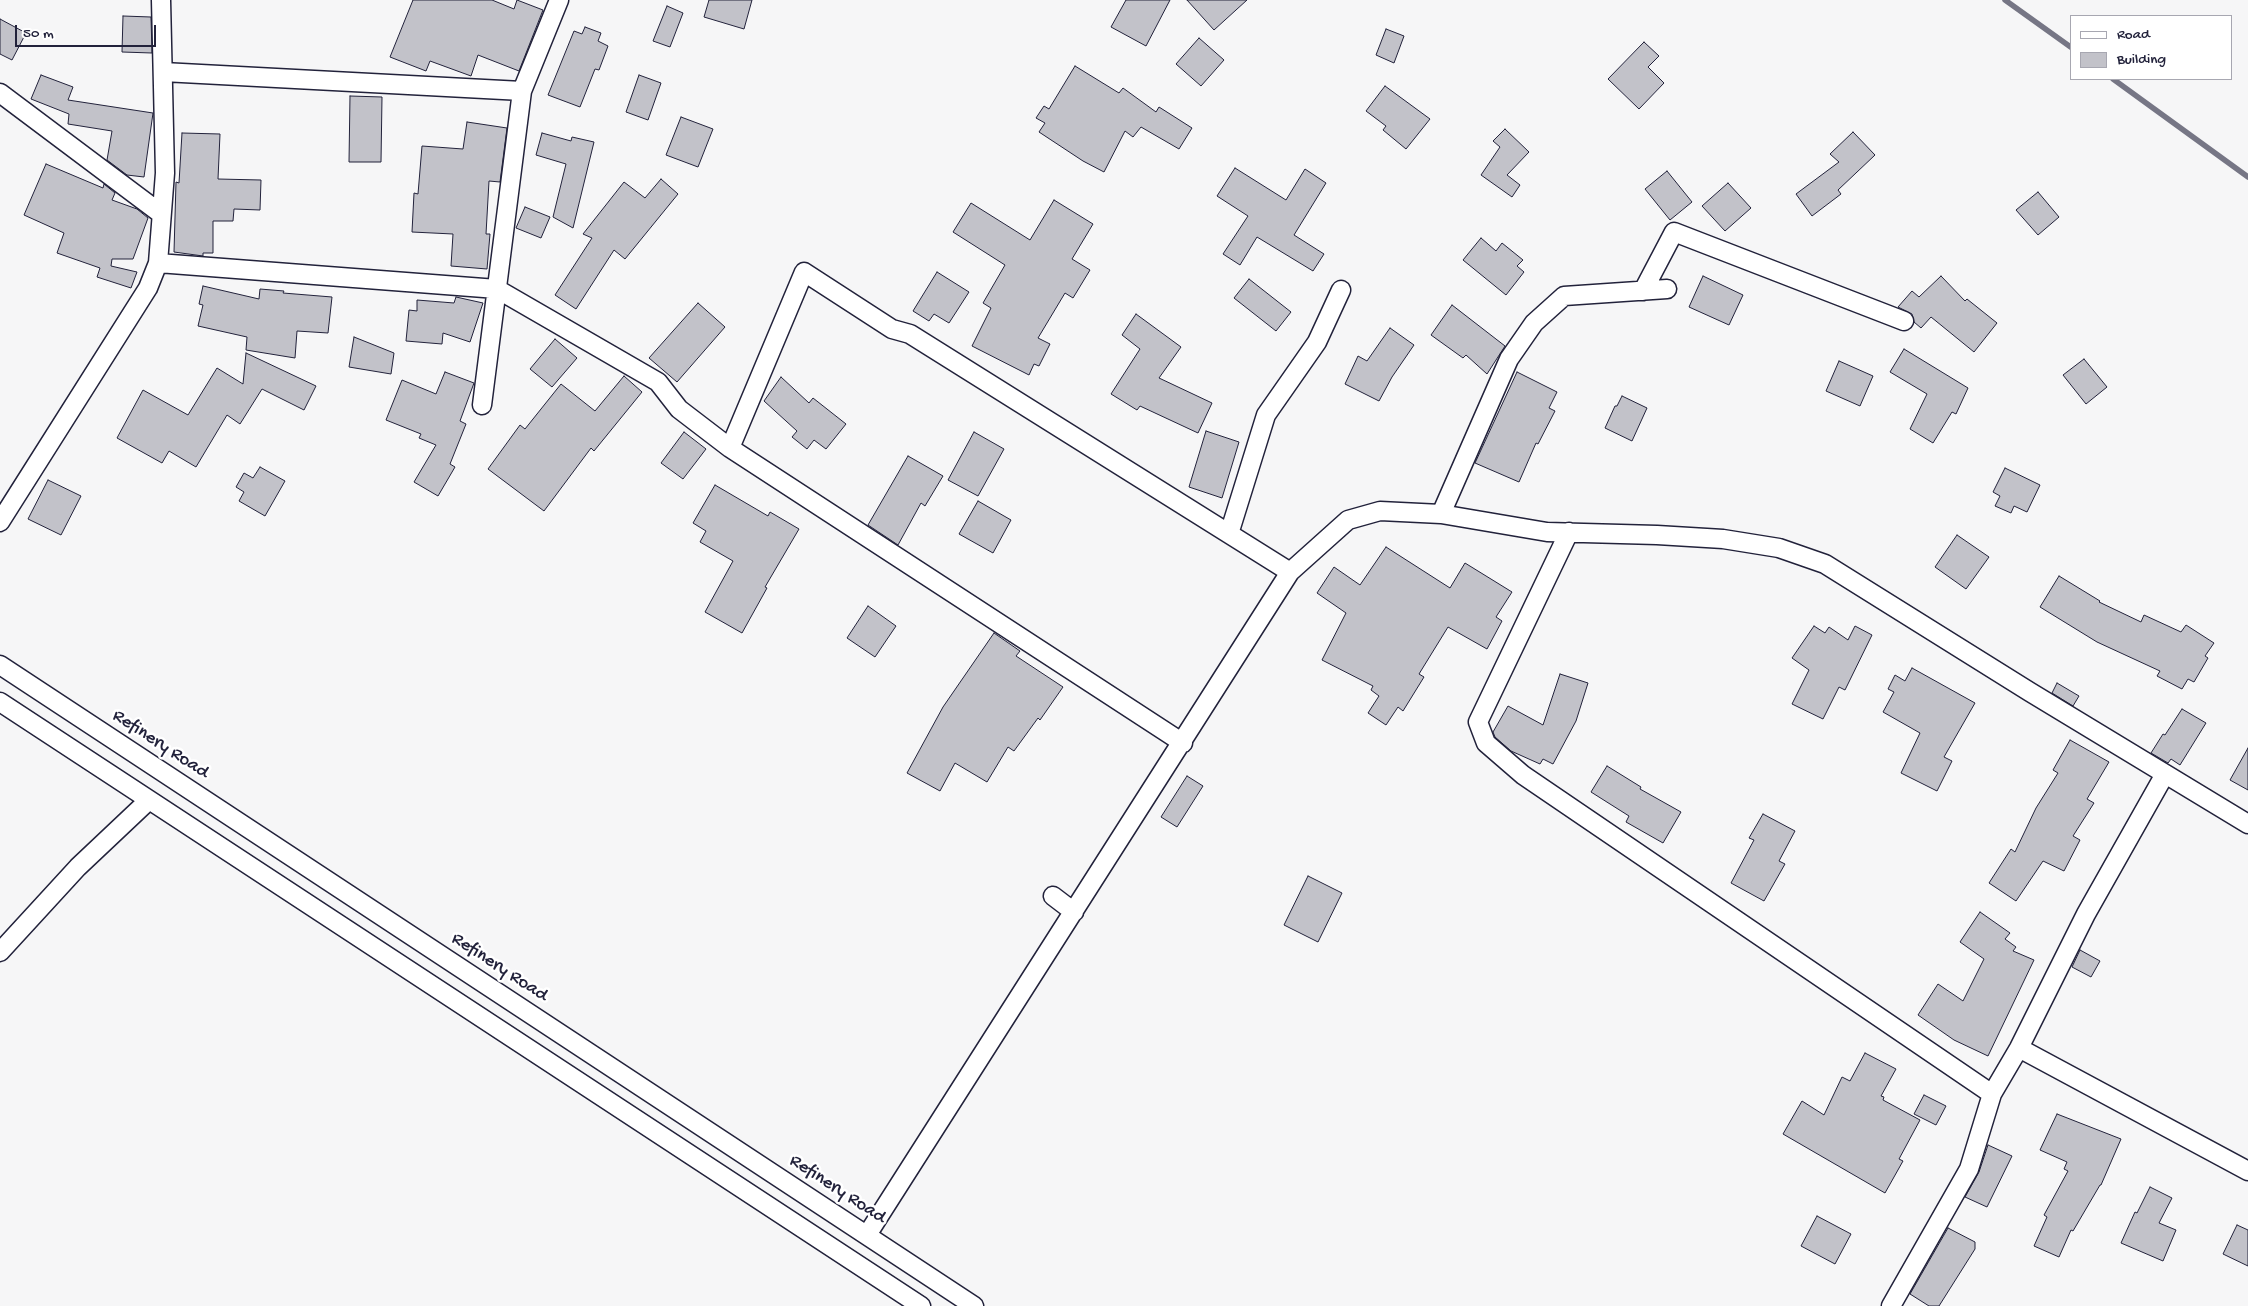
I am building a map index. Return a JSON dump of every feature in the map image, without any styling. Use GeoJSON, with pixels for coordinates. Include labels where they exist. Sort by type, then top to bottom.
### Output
{"type":"FeatureCollection","features":[{"type":"Feature","properties":{"kind":"street"},"geometry":{"type":"LineString","coordinates":[[0,522],[148,288],[158,263],[160,213],[165,173],[161,0]]}},
{"type":"Feature","properties":{"kind":"street"},"geometry":{"type":"LineString","coordinates":[[482,405],[522,92],[559,0]]}},
{"type":"Feature","properties":{"kind":"street"},"geometry":{"type":"LineString","coordinates":[[162,72],[522,92]]}},
{"type":"Feature","properties":{"kind":"street"},"geometry":{"type":"LineString","coordinates":[[0,93],[160,213]]}},
{"type":"Feature","properties":{"kind":"street"},"geometry":{"type":"LineString","coordinates":[[1643,291],[1674,232],[1904,322]]}},
{"type":"Feature","properties":{"kind":"street"},"geometry":{"type":"LineString","coordinates":[[158,263],[497,288],[658,382],[680,409],[730,448],[1183,743]]}},
{"type":"Feature","properties":{"kind":"street"},"geometry":{"type":"LineString","coordinates":[[730,448],[804,272],[892,329],[910,334],[1290,572]]}},
{"type":"Feature","properties":{"kind":"street"},"geometry":{"type":"LineString","coordinates":[[1441,514],[1509,359],[1534,323],[1564,296],[1667,289]]}},
{"type":"Feature","properties":{"kind":"street"},"geometry":{"type":"LineString","coordinates":[[1229,534],[1266,415],[1317,342],[1341,290]]}},
{"type":"Feature","properties":{"kind":"street"},"geometry":{"type":"LineString","coordinates":[[867,1235],[1183,743],[1290,572],[1348,520],[1380,511],[1441,514],[1546,532],[1657,534],[1723,539],[1779,548],[1825,564],[2248,824]]}},
{"type":"Feature","properties":{"kind":"street"},"geometry":{"type":"LineString","coordinates":[[1569,532],[1478,722],[1486,743],[1523,774],[1992,1094]]}},
{"type":"Feature","properties":{"kind":"street","name":"Refinery Road"},"geometry":{"type":"LineString","coordinates":[[0,665],[974,1306]]}},
{"type":"Feature","properties":{"kind":"street"},"geometry":{"type":"LineString","coordinates":[[0,702],[921,1306]]}},
{"type":"Feature","properties":{"kind":"street"},"geometry":{"type":"LineString","coordinates":[[1891,1306],[1969,1168],[1992,1094],[2019,1048],[2086,914],[2165,774]]}},
{"type":"Feature","properties":{"kind":"street"},"geometry":{"type":"LineString","coordinates":[[0,952],[78,867],[150,800]]}},
{"type":"Feature","properties":{"kind":"street"},"geometry":{"type":"LineString","coordinates":[[1053,896],[1074,912]]}},
{"type":"Feature","properties":{"kind":"street"},"geometry":{"type":"LineString","coordinates":[[2019,1048],[2248,1171]]}},
{"type":"Feature","properties":{"kind":"building"},"geometry":{"type":"Polygon","coordinates":[[[413,0],[492,0],[514,9],[517,0],[543,10],[519,71],[478,55],[471,76],[430,61],[426,71],[390,57],[413,0]]]}},
{"type":"Feature","properties":{"kind":"building"},"geometry":{"type":"Polygon","coordinates":[[[709,0],[752,0],[744,29],[704,17],[709,0]]]}},
{"type":"Feature","properties":{"kind":"building"},"geometry":{"type":"Polygon","coordinates":[[[1126,0],[1170,0],[1146,46],[1111,27],[1126,0]]]}},
{"type":"Feature","properties":{"kind":"building"},"geometry":{"type":"Polygon","coordinates":[[[1187,0],[1247,0],[1214,30],[1187,0]]]}},
{"type":"Feature","properties":{"kind":"building"},"geometry":{"type":"Polygon","coordinates":[[[667,6],[683,13],[670,47],[653,41],[667,6]]]}},
{"type":"Feature","properties":{"kind":"building"},"geometry":{"type":"Polygon","coordinates":[[[123,16],[151,17],[152,53],[122,52],[123,16]]]}},
{"type":"Feature","properties":{"kind":"building"},"geometry":{"type":"Polygon","coordinates":[[[0,19],[26,33],[12,60],[0,54],[0,19]]]}},
{"type":"Feature","properties":{"kind":"building"},"geometry":{"type":"Polygon","coordinates":[[[585,27],[601,33],[598,41],[608,46],[599,70],[595,69],[580,107],[548,95],[574,31],[582,34],[585,27]]]}},
{"type":"Feature","properties":{"kind":"building"},"geometry":{"type":"Polygon","coordinates":[[[1386,29],[1404,36],[1394,63],[1376,55],[1386,29]]]}},
{"type":"Feature","properties":{"kind":"building"},"geometry":{"type":"Polygon","coordinates":[[[1199,38],[1224,60],[1201,86],[1176,64],[1199,38]]]}},
{"type":"Feature","properties":{"kind":"building"},"geometry":{"type":"Polygon","coordinates":[[[1644,42],[1659,56],[1648,67],[1664,83],[1639,109],[1608,79],[1644,42]]]}},
{"type":"Feature","properties":{"kind":"building"},"geometry":{"type":"Polygon","coordinates":[[[1075,66],[1119,93],[1123,88],[1156,112],[1159,107],[1192,128],[1179,149],[1141,127],[1133,137],[1125,131],[1104,172],[1083,161],[1039,132],[1045,123],[1036,118],[1044,106],[1049,109],[1075,66]]]}},
{"type":"Feature","properties":{"kind":"building"},"geometry":{"type":"Polygon","coordinates":[[[41,75],[73,87],[68,100],[153,113],[144,177],[127,175],[107,160],[112,131],[68,124],[69,114],[31,99],[41,75]]]}},
{"type":"Feature","properties":{"kind":"building"},"geometry":{"type":"Polygon","coordinates":[[[639,75],[661,83],[648,120],[626,112],[639,75]]]}},
{"type":"Feature","properties":{"kind":"building"},"geometry":{"type":"Polygon","coordinates":[[[1385,86],[1430,119],[1406,149],[1383,130],[1386,126],[1366,111],[1385,86]]]}},
{"type":"Feature","properties":{"kind":"building"},"geometry":{"type":"Polygon","coordinates":[[[350,96],[382,97],[381,162],[349,162],[350,96]]]}},
{"type":"Feature","properties":{"kind":"building"},"geometry":{"type":"Polygon","coordinates":[[[681,117],[713,129],[698,167],[666,155],[681,117]]]}},
{"type":"Feature","properties":{"kind":"building"},"geometry":{"type":"Polygon","coordinates":[[[467,122],[507,128],[500,182],[489,181],[486,234],[490,234],[487,269],[451,266],[453,234],[412,232],[414,193],[418,194],[422,146],[463,149],[467,122]]]}},
{"type":"Feature","properties":{"kind":"building"},"geometry":{"type":"Polygon","coordinates":[[[1505,129],[1529,152],[1507,175],[1520,185],[1512,197],[1481,175],[1500,147],[1493,141],[1505,129]]]}},
{"type":"Feature","properties":{"kind":"building"},"geometry":{"type":"Polygon","coordinates":[[[1853,132],[1875,155],[1838,190],[1841,194],[1812,216],[1796,194],[1839,162],[1830,154],[1853,132]]]}},
{"type":"Feature","properties":{"kind":"building"},"geometry":{"type":"Polygon","coordinates":[[[182,133],[220,134],[218,179],[261,180],[260,210],[234,209],[233,221],[213,221],[213,253],[203,253],[203,256],[174,252],[176,182],[179,183],[182,133]]]}},
{"type":"Feature","properties":{"kind":"building"},"geometry":{"type":"Polygon","coordinates":[[[542,133],[571,141],[572,137],[594,142],[573,228],[553,217],[566,164],[536,155],[542,133]]]}},
{"type":"Feature","properties":{"kind":"building"},"geometry":{"type":"Polygon","coordinates":[[[46,164],[103,188],[104,184],[115,193],[112,200],[137,209],[148,218],[133,259],[112,259],[111,266],[137,272],[131,288],[97,277],[100,268],[57,253],[64,233],[24,215],[46,164]]]}},
{"type":"Feature","properties":{"kind":"building"},"geometry":{"type":"Polygon","coordinates":[[[1235,168],[1286,200],[1305,169],[1326,183],[1294,235],[1324,254],[1313,271],[1257,237],[1240,265],[1223,254],[1248,216],[1217,196],[1235,168]]]}},
{"type":"Feature","properties":{"kind":"building"},"geometry":{"type":"Polygon","coordinates":[[[1667,171],[1692,202],[1670,220],[1645,189],[1667,171]]]}},
{"type":"Feature","properties":{"kind":"building"},"geometry":{"type":"Polygon","coordinates":[[[661,179],[678,194],[625,259],[614,250],[576,309],[555,295],[592,238],[583,234],[624,182],[645,198],[661,179]]]}},
{"type":"Feature","properties":{"kind":"building"},"geometry":{"type":"Polygon","coordinates":[[[1728,183],[1751,208],[1725,231],[1702,206],[1728,183]]]}},
{"type":"Feature","properties":{"kind":"building"},"geometry":{"type":"Polygon","coordinates":[[[2038,192],[2059,217],[2038,235],[2016,210],[2038,192]]]}},
{"type":"Feature","properties":{"kind":"building"},"geometry":{"type":"Polygon","coordinates":[[[1054,200],[1093,224],[1072,259],[1090,270],[1073,298],[1065,293],[1038,338],[1050,344],[1039,366],[1034,364],[1029,375],[972,346],[991,308],[983,303],[1005,265],[953,232],[971,203],[1030,240],[1054,200]]]}},
{"type":"Feature","properties":{"kind":"building"},"geometry":{"type":"Polygon","coordinates":[[[525,207],[550,217],[541,238],[516,228],[525,207]]]}},
{"type":"Feature","properties":{"kind":"building"},"geometry":{"type":"Polygon","coordinates":[[[1481,238],[1496,251],[1502,243],[1523,260],[1517,266],[1524,272],[1506,295],[1463,260],[1481,238]]]}},
{"type":"Feature","properties":{"kind":"building"},"geometry":{"type":"Polygon","coordinates":[[[937,272],[969,292],[949,323],[934,314],[929,321],[913,311],[937,272]]]}},
{"type":"Feature","properties":{"kind":"building"},"geometry":{"type":"Polygon","coordinates":[[[1703,276],[1743,295],[1729,325],[1689,307],[1703,276]]]}},
{"type":"Feature","properties":{"kind":"building"},"geometry":{"type":"Polygon","coordinates":[[[1941,276],[1965,301],[1967,299],[1997,323],[1974,352],[1931,317],[1921,328],[1914,322],[1912,314],[1898,307],[1912,291],[1919,297],[1941,276]]]}},
{"type":"Feature","properties":{"kind":"building"},"geometry":{"type":"Polygon","coordinates":[[[1249,279],[1291,312],[1276,331],[1234,298],[1249,279]]]}},
{"type":"Feature","properties":{"kind":"building"},"geometry":{"type":"Polygon","coordinates":[[[203,286],[259,299],[260,289],[332,297],[328,333],[297,331],[295,358],[246,350],[247,337],[198,326],[203,305],[199,304],[203,286]]]}},
{"type":"Feature","properties":{"kind":"building"},"geometry":{"type":"Polygon","coordinates":[[[456,297],[483,303],[470,342],[443,333],[442,344],[406,341],[409,310],[417,311],[417,300],[454,303],[456,297]]]}},
{"type":"Feature","properties":{"kind":"building"},"geometry":{"type":"Polygon","coordinates":[[[698,303],[725,327],[677,382],[649,358],[698,303]]]}},
{"type":"Feature","properties":{"kind":"building"},"geometry":{"type":"Polygon","coordinates":[[[1452,305],[1505,346],[1487,374],[1466,355],[1463,358],[1431,335],[1452,305]]]}},
{"type":"Feature","properties":{"kind":"building"},"geometry":{"type":"Polygon","coordinates":[[[1136,314],[1181,347],[1159,378],[1212,403],[1198,433],[1140,406],[1137,410],[1111,394],[1140,349],[1122,335],[1136,314]]]}},
{"type":"Feature","properties":{"kind":"building"},"geometry":{"type":"Polygon","coordinates":[[[1390,328],[1414,345],[1392,377],[1379,401],[1345,384],[1358,356],[1367,361],[1390,328]]]}},
{"type":"Feature","properties":{"kind":"building"},"geometry":{"type":"Polygon","coordinates":[[[354,337],[394,353],[391,374],[349,367],[354,337]]]}},
{"type":"Feature","properties":{"kind":"building"},"geometry":{"type":"Polygon","coordinates":[[[555,339],[577,358],[552,387],[530,369],[555,339]]]}},
{"type":"Feature","properties":{"kind":"building"},"geometry":{"type":"Polygon","coordinates":[[[1904,349],[1968,388],[1956,414],[1952,412],[1933,443],[1910,429],[1927,394],[1890,372],[1904,349]]]}},
{"type":"Feature","properties":{"kind":"building"},"geometry":{"type":"Polygon","coordinates":[[[246,353],[316,386],[304,410],[262,389],[240,424],[227,415],[196,467],[169,451],[162,463],[117,438],[143,390],[188,415],[217,368],[243,384],[246,353]]]}},
{"type":"Feature","properties":{"kind":"building"},"geometry":{"type":"Polygon","coordinates":[[[2084,359],[2107,387],[2086,404],[2063,375],[2084,359]]]}},
{"type":"Feature","properties":{"kind":"building"},"geometry":{"type":"Polygon","coordinates":[[[1839,361],[1873,376],[1860,406],[1826,391],[1839,361]]]}},
{"type":"Feature","properties":{"kind":"building"},"geometry":{"type":"Polygon","coordinates":[[[445,372],[474,383],[460,421],[466,424],[450,464],[455,467],[438,496],[414,482],[436,445],[419,438],[421,434],[386,420],[402,380],[436,394],[445,372]]]}},
{"type":"Feature","properties":{"kind":"building"},"geometry":{"type":"Polygon","coordinates":[[[1517,372],[1557,392],[1549,408],[1555,411],[1538,444],[1536,443],[1519,482],[1475,463],[1517,372]]]}},
{"type":"Feature","properties":{"kind":"building"},"geometry":{"type":"Polygon","coordinates":[[[624,376],[642,392],[594,451],[591,448],[544,511],[488,469],[520,425],[525,429],[561,384],[595,411],[624,376]]]}},
{"type":"Feature","properties":{"kind":"building"},"geometry":{"type":"Polygon","coordinates":[[[781,377],[809,403],[813,398],[846,424],[826,449],[814,440],[807,449],[792,437],[797,431],[764,401],[781,377]]]}},
{"type":"Feature","properties":{"kind":"building"},"geometry":{"type":"Polygon","coordinates":[[[1622,396],[1647,408],[1632,441],[1605,428],[1622,396]]]}},
{"type":"Feature","properties":{"kind":"building"},"geometry":{"type":"Polygon","coordinates":[[[1206,431],[1239,442],[1222,498],[1189,487],[1206,431]]]}},
{"type":"Feature","properties":{"kind":"building"},"geometry":{"type":"Polygon","coordinates":[[[684,432],[706,449],[683,479],[661,463],[684,432]]]}},
{"type":"Feature","properties":{"kind":"building"},"geometry":{"type":"Polygon","coordinates":[[[974,432],[1004,449],[978,496],[948,480],[974,432]]]}},
{"type":"Feature","properties":{"kind":"building"},"geometry":{"type":"Polygon","coordinates":[[[908,456],[943,476],[925,506],[921,503],[898,545],[868,525],[908,456]]]}},
{"type":"Feature","properties":{"kind":"building"},"geometry":{"type":"Polygon","coordinates":[[[260,467],[285,481],[265,516],[239,501],[244,492],[236,487],[244,473],[253,478],[260,467]]]}},
{"type":"Feature","properties":{"kind":"building"},"geometry":{"type":"Polygon","coordinates":[[[2005,468],[2040,485],[2027,512],[2014,506],[2011,513],[1995,506],[2000,496],[1993,492],[2005,468]]]}},
{"type":"Feature","properties":{"kind":"building"},"geometry":{"type":"Polygon","coordinates":[[[48,480],[81,496],[61,535],[28,519],[48,480]]]}},
{"type":"Feature","properties":{"kind":"building"},"geometry":{"type":"Polygon","coordinates":[[[715,485],[768,516],[770,512],[799,529],[765,587],[767,588],[742,633],[705,612],[733,561],[700,542],[706,531],[693,523],[715,485]]]}},
{"type":"Feature","properties":{"kind":"building"},"geometry":{"type":"Polygon","coordinates":[[[978,501],[1011,520],[993,553],[959,534],[978,501]]]}},
{"type":"Feature","properties":{"kind":"building"},"geometry":{"type":"Polygon","coordinates":[[[1957,535],[1989,557],[1966,589],[1935,567],[1957,535]]]}},
{"type":"Feature","properties":{"kind":"building"},"geometry":{"type":"Polygon","coordinates":[[[1386,547],[1450,588],[1465,563],[1512,592],[1496,617],[1502,621],[1487,649],[1448,627],[1419,674],[1424,677],[1403,711],[1398,707],[1386,725],[1368,713],[1379,696],[1371,690],[1373,686],[1322,660],[1346,613],[1317,593],[1334,567],[1360,585],[1386,547]]]}},
{"type":"Feature","properties":{"kind":"building"},"geometry":{"type":"Polygon","coordinates":[[[2059,576],[2099,602],[2141,622],[2144,615],[2181,632],[2186,625],[2214,643],[2205,656],[2208,658],[2194,682],[2188,679],[2182,689],[2157,676],[2160,671],[2097,642],[2040,607],[2059,576]]]}},
{"type":"Feature","properties":{"kind":"building"},"geometry":{"type":"Polygon","coordinates":[[[868,606],[896,626],[875,657],[847,638],[868,606]]]}},
{"type":"Feature","properties":{"kind":"building"},"geometry":{"type":"Polygon","coordinates":[[[1814,626],[1825,633],[1829,627],[1848,640],[1855,626],[1872,635],[1845,690],[1839,687],[1823,719],[1792,704],[1809,670],[1792,658],[1814,626]]]}},
{"type":"Feature","properties":{"kind":"building"},"geometry":{"type":"Polygon","coordinates":[[[994,633],[1020,651],[1016,656],[1063,687],[1040,720],[1038,718],[1014,751],[1008,747],[987,782],[955,763],[940,791],[907,773],[943,707],[994,633]]]}},
{"type":"Feature","properties":{"kind":"building"},"geometry":{"type":"Polygon","coordinates":[[[1912,668],[1975,703],[1944,757],[1952,761],[1937,791],[1901,773],[1920,733],[1883,712],[1894,692],[1888,689],[1895,675],[1905,681],[1912,668]]]}},
{"type":"Feature","properties":{"kind":"building"},"geometry":{"type":"Polygon","coordinates":[[[1560,674],[1588,683],[1576,721],[1553,764],[1543,759],[1540,764],[1511,751],[1495,737],[1493,732],[1508,706],[1543,725],[1560,674]]]}},
{"type":"Feature","properties":{"kind":"building"},"geometry":{"type":"Polygon","coordinates":[[[2057,683],[2079,696],[2073,706],[2052,693],[2057,683]]]}},
{"type":"Feature","properties":{"kind":"building"},"geometry":{"type":"Polygon","coordinates":[[[2182,709],[2206,723],[2180,765],[2171,759],[2168,763],[2151,753],[2182,709]]]}},
{"type":"Feature","properties":{"kind":"building"},"geometry":{"type":"Polygon","coordinates":[[[2070,740],[2109,762],[2087,799],[2094,803],[2073,836],[2080,840],[2064,871],[2043,861],[2016,901],[1989,883],[2011,849],[2015,852],[2036,808],[2058,773],[2053,770],[2070,740]]]}},
{"type":"Feature","properties":{"kind":"building"},"geometry":{"type":"Polygon","coordinates":[[[2248,748],[2248,790],[2230,780],[2248,748]]]}},
{"type":"Feature","properties":{"kind":"building"},"geometry":{"type":"Polygon","coordinates":[[[1607,766],[1641,787],[1640,789],[1681,812],[1663,843],[1626,822],[1629,816],[1591,792],[1607,766]]]}},
{"type":"Feature","properties":{"kind":"building"},"geometry":{"type":"Polygon","coordinates":[[[1187,776],[1203,786],[1177,827],[1161,817],[1187,776]]]}},
{"type":"Feature","properties":{"kind":"building"},"geometry":{"type":"Polygon","coordinates":[[[1763,814],[1795,831],[1779,861],[1785,864],[1764,901],[1731,883],[1754,840],[1749,838],[1763,814]]]}},
{"type":"Feature","properties":{"kind":"building"},"geometry":{"type":"Polygon","coordinates":[[[1308,876],[1342,893],[1318,942],[1284,925],[1308,876]]]}},
{"type":"Feature","properties":{"kind":"building"},"geometry":{"type":"Polygon","coordinates":[[[1980,912],[2010,933],[2005,939],[2016,947],[2013,951],[2034,960],[1988,1056],[1954,1040],[1918,1015],[1938,984],[1963,1001],[1984,959],[1960,942],[1980,912]]]}},
{"type":"Feature","properties":{"kind":"building"},"geometry":{"type":"Polygon","coordinates":[[[2080,950],[2100,961],[2091,977],[2072,967],[2080,950]]]}},
{"type":"Feature","properties":{"kind":"building"},"geometry":{"type":"Polygon","coordinates":[[[1865,1053],[1896,1069],[1881,1096],[1884,1097],[1883,1100],[1920,1120],[1899,1159],[1903,1161],[1885,1193],[1783,1134],[1802,1101],[1824,1115],[1842,1077],[1850,1081],[1865,1053]]]}},
{"type":"Feature","properties":{"kind":"building"},"geometry":{"type":"Polygon","coordinates":[[[1924,1095],[1946,1106],[1936,1125],[1914,1114],[1924,1095]]]}},
{"type":"Feature","properties":{"kind":"building"},"geometry":{"type":"Polygon","coordinates":[[[2057,1114],[2121,1139],[2101,1185],[2073,1231],[2071,1230],[2059,1257],[2034,1246],[2047,1217],[2044,1215],[2068,1171],[2064,1169],[2067,1162],[2040,1150],[2057,1114]]]}},
{"type":"Feature","properties":{"kind":"building"},"geometry":{"type":"Polygon","coordinates":[[[1988,1145],[2012,1156],[1987,1207],[1965,1197],[1979,1172],[1988,1145]]]}},
{"type":"Feature","properties":{"kind":"building"},"geometry":{"type":"Polygon","coordinates":[[[2150,1187],[2172,1198],[2159,1223],[2176,1230],[2163,1261],[2121,1243],[2135,1212],[2137,1213],[2150,1187]]]}},
{"type":"Feature","properties":{"kind":"building"},"geometry":{"type":"Polygon","coordinates":[[[1817,1216],[1851,1234],[1835,1264],[1801,1246],[1817,1216]]]}},
{"type":"Feature","properties":{"kind":"building"},"geometry":{"type":"Polygon","coordinates":[[[2237,1225],[2248,1230],[2248,1266],[2223,1254],[2237,1225]]]}},
{"type":"Feature","properties":{"kind":"building"},"geometry":{"type":"Polygon","coordinates":[[[1948,1228],[1975,1242],[1975,1249],[1939,1306],[1929,1306],[1910,1294],[1948,1228]]]}},
{"type":"Feature","properties":{"kind":"waterway"},"geometry":{"type":"LineString","coordinates":[[2005,0],[2070,47]]}},
{"type":"Feature","properties":{"kind":"waterway"},"geometry":{"type":"LineString","coordinates":[[2114,80],[2248,177]]}}]}
